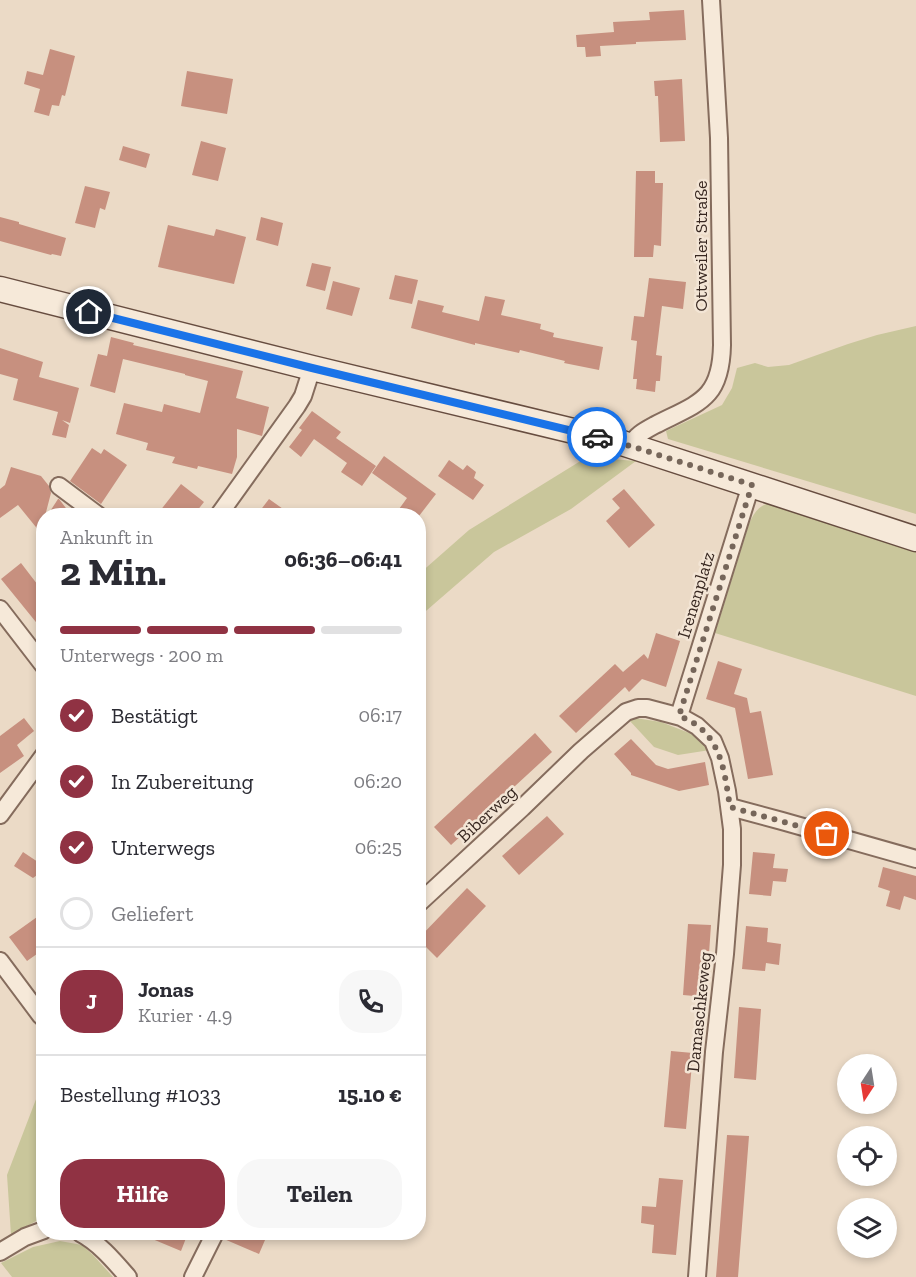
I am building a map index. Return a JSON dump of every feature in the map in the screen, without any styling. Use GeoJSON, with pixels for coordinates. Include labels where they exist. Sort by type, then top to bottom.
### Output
{"type":"FeatureCollection","features":[{"type":"Feature","properties":{"kind":"main road"},"geometry":{"type":"LineString","coordinates":[[0,290],[630,446],[916,539]]}},
{"type":"Feature","properties":{"kind":"street","name":"Ottweiler Straße"},"geometry":{"type":"LineString","coordinates":[[630,446],[634,438],[644,431],[706,398],[715,384],[720,364],[722,345],[720,138],[711,0]]}},
{"type":"Feature","properties":{"kind":"street"},"geometry":{"type":"LineString","coordinates":[[224,508],[299,404],[312,368]]}},
{"type":"Feature","properties":{"kind":"street","name":"Irenenplatz"},"geometry":{"type":"LineString","coordinates":[[679,716],[752,485]]}},
{"type":"Feature","properties":{"kind":"street"},"geometry":{"type":"LineString","coordinates":[[60,486],[89,508]]}},
{"type":"Feature","properties":{"kind":"street"},"geometry":{"type":"LineString","coordinates":[[0,609],[36,656]]}},
{"type":"Feature","properties":{"kind":"street","name":"Biberweg"},"geometry":{"type":"LineString","coordinates":[[426,897],[620,716],[633,709],[647,708],[679,716]]}},
{"type":"Feature","properties":{"kind":"street","name":"Damaschkeweg"},"geometry":{"type":"LineString","coordinates":[[679,716],[702,730],[713,741],[718,751],[730,807],[732,838],[731,882],[714,1052],[697,1277]]}},
{"type":"Feature","properties":{"kind":"street"},"geometry":{"type":"LineString","coordinates":[[0,815],[36,765]]}},
{"type":"Feature","properties":{"kind":"street"},"geometry":{"type":"LineString","coordinates":[[730,807],[916,859]]}},
{"type":"Feature","properties":{"kind":"street"},"geometry":{"type":"LineString","coordinates":[[0,961],[36,1009]]}},
{"type":"Feature","properties":{"kind":"street"},"geometry":{"type":"LineString","coordinates":[[0,1252],[36,1233]]}},
{"type":"Feature","properties":{"kind":"street"},"geometry":{"type":"LineString","coordinates":[[91,1240],[128,1277]]}},
{"type":"Feature","properties":{"kind":"street"},"geometry":{"type":"LineString","coordinates":[[192,1275],[211,1240]]}},
{"type":"Feature","properties":{"kind":"shaded area"},"geometry":{"type":"Polygon","coordinates":[[[916,326],[916,514],[668,439],[666,431],[722,405],[732,388],[737,368],[755,363],[768,367],[789,365],[877,335],[916,326]]]}},
{"type":"Feature","properties":{"kind":"shaded area"},"geometry":{"type":"Polygon","coordinates":[[[587,457],[636,461],[571,509],[494,552],[426,611],[426,568],[469,530],[587,457]]]}},
{"type":"Feature","properties":{"kind":"shaded area"},"geometry":{"type":"Polygon","coordinates":[[[777,502],[916,548],[916,696],[715,633],[751,519],[763,506],[777,502]]]}},
{"type":"Feature","properties":{"kind":"shaded area"},"geometry":{"type":"Polygon","coordinates":[[[635,718],[661,722],[697,736],[710,750],[678,755],[654,747],[629,720],[635,718]]]}},
{"type":"Feature","properties":{"kind":"shaded area"},"geometry":{"type":"Polygon","coordinates":[[[36,1099],[36,1221],[11,1235],[7,1175],[36,1099]]]}},
{"type":"Feature","properties":{"kind":"shaded area"},"geometry":{"type":"Polygon","coordinates":[[[60,1241],[82,1245],[113,1277],[12,1277],[1,1263],[33,1247],[60,1241]]]}},
{"type":"Feature","properties":{"kind":"building"},"geometry":{"type":"Polygon","coordinates":[[[684,10],[686,40],[600,46],[601,56],[586,57],[585,47],[577,47],[576,35],[614,32],[613,22],[650,20],[649,12],[684,10]]]}},
{"type":"Feature","properties":{"kind":"building"},"geometry":{"type":"Polygon","coordinates":[[[50,49],[75,56],[65,96],[62,95],[59,106],[52,105],[49,116],[34,112],[40,89],[24,84],[27,71],[43,75],[50,49]]]}},
{"type":"Feature","properties":{"kind":"building"},"geometry":{"type":"Polygon","coordinates":[[[187,71],[233,79],[227,114],[181,106],[187,71]]]}},
{"type":"Feature","properties":{"kind":"building"},"geometry":{"type":"Polygon","coordinates":[[[682,79],[685,141],[660,142],[658,96],[655,96],[654,81],[682,79]]]}},
{"type":"Feature","properties":{"kind":"building"},"geometry":{"type":"Polygon","coordinates":[[[201,141],[226,148],[218,181],[192,175],[201,141]]]}},
{"type":"Feature","properties":{"kind":"building"},"geometry":{"type":"Polygon","coordinates":[[[123,146],[150,154],[146,168],[119,160],[123,146]]]}},
{"type":"Feature","properties":{"kind":"building"},"geometry":{"type":"Polygon","coordinates":[[[636,171],[655,171],[655,183],[663,183],[661,246],[654,245],[653,257],[634,257],[636,171]]]}},
{"type":"Feature","properties":{"kind":"building"},"geometry":{"type":"Polygon","coordinates":[[[85,186],[110,192],[105,210],[100,208],[95,228],[75,223],[85,186]]]}},
{"type":"Feature","properties":{"kind":"building"},"geometry":{"type":"Polygon","coordinates":[[[0,217],[66,238],[61,256],[0,241],[0,217]]]}},
{"type":"Feature","properties":{"kind":"building"},"geometry":{"type":"Polygon","coordinates":[[[261,217],[283,223],[278,246],[256,240],[261,217]]]}},
{"type":"Feature","properties":{"kind":"building"},"geometry":{"type":"Polygon","coordinates":[[[168,225],[214,236],[216,229],[246,237],[234,284],[158,267],[168,225]]]}},
{"type":"Feature","properties":{"kind":"building"},"geometry":{"type":"Polygon","coordinates":[[[312,263],[331,267],[325,291],[306,286],[312,263]]]}},
{"type":"Feature","properties":{"kind":"building"},"geometry":{"type":"Polygon","coordinates":[[[395,275],[418,280],[412,304],[389,299],[395,275]]]}},
{"type":"Feature","properties":{"kind":"building"},"geometry":{"type":"Polygon","coordinates":[[[649,278],[686,282],[683,309],[662,306],[656,355],[662,356],[660,381],[656,381],[655,392],[636,389],[637,379],[633,379],[637,341],[631,340],[634,316],[644,317],[649,278]]]}},
{"type":"Feature","properties":{"kind":"building"},"geometry":{"type":"Polygon","coordinates":[[[333,281],[360,288],[352,316],[326,309],[333,281]]]}},
{"type":"Feature","properties":{"kind":"building"},"geometry":{"type":"Polygon","coordinates":[[[485,296],[505,300],[501,315],[541,324],[540,329],[554,333],[553,337],[603,347],[599,370],[564,363],[565,361],[520,350],[519,353],[475,343],[475,345],[411,328],[418,300],[444,306],[442,312],[479,321],[485,296]]]}},
{"type":"Feature","properties":{"kind":"building"},"geometry":{"type":"Polygon","coordinates":[[[111,337],[134,343],[133,345],[243,371],[236,398],[269,407],[262,436],[237,429],[237,457],[232,474],[172,463],[175,457],[146,450],[148,443],[116,434],[124,403],[162,412],[164,404],[200,413],[208,381],[123,359],[115,393],[90,386],[98,354],[107,356],[111,337]]]}},
{"type":"Feature","properties":{"kind":"building"},"geometry":{"type":"Polygon","coordinates":[[[0,348],[43,362],[39,377],[79,388],[70,423],[62,420],[69,425],[66,438],[52,435],[58,412],[13,400],[18,379],[0,374],[0,348]]]}},
{"type":"Feature","properties":{"kind":"building"},"geometry":{"type":"Polygon","coordinates":[[[312,411],[341,432],[336,438],[376,466],[362,486],[341,472],[347,463],[314,439],[301,457],[289,447],[302,430],[299,428],[312,411]]]}},
{"type":"Feature","properties":{"kind":"building"},"geometry":{"type":"Polygon","coordinates":[[[92,448],[101,454],[104,449],[127,465],[101,504],[70,481],[92,448]]]}},
{"type":"Feature","properties":{"kind":"building"},"geometry":{"type":"Polygon","coordinates":[[[384,456],[436,494],[425,508],[400,508],[407,498],[372,473],[384,456]]]}},
{"type":"Feature","properties":{"kind":"building"},"geometry":{"type":"Polygon","coordinates":[[[449,460],[463,470],[467,465],[476,472],[474,478],[484,485],[473,500],[438,476],[449,460]]]}},
{"type":"Feature","properties":{"kind":"building"},"geometry":{"type":"Polygon","coordinates":[[[11,467],[41,476],[49,486],[51,493],[47,508],[36,508],[36,527],[18,505],[0,518],[0,489],[5,485],[11,467]]]}},
{"type":"Feature","properties":{"kind":"building"},"geometry":{"type":"Polygon","coordinates":[[[181,484],[204,502],[199,508],[162,508],[181,484]]]}},
{"type":"Feature","properties":{"kind":"building"},"geometry":{"type":"Polygon","coordinates":[[[624,489],[655,525],[629,548],[606,521],[620,508],[612,499],[624,489]]]}},
{"type":"Feature","properties":{"kind":"building"},"geometry":{"type":"Polygon","coordinates":[[[59,499],[66,508],[52,508],[59,499]]]}},
{"type":"Feature","properties":{"kind":"building"},"geometry":{"type":"Polygon","coordinates":[[[269,499],[282,508],[262,508],[269,499]]]}},
{"type":"Feature","properties":{"kind":"building"},"geometry":{"type":"Polygon","coordinates":[[[21,563],[36,583],[36,622],[1,579],[21,563]]]}},
{"type":"Feature","properties":{"kind":"building"},"geometry":{"type":"Polygon","coordinates":[[[656,633],[680,641],[666,687],[642,679],[629,692],[625,687],[576,733],[559,716],[615,664],[623,672],[644,654],[648,659],[656,633]]]}},
{"type":"Feature","properties":{"kind":"building"},"geometry":{"type":"Polygon","coordinates":[[[718,661],[742,669],[734,694],[747,698],[750,713],[761,711],[773,775],[748,779],[735,708],[706,699],[718,661]]]}},
{"type":"Feature","properties":{"kind":"building"},"geometry":{"type":"Polygon","coordinates":[[[24,718],[34,731],[17,745],[24,756],[0,773],[0,736],[24,718]]]}},
{"type":"Feature","properties":{"kind":"building"},"geometry":{"type":"Polygon","coordinates":[[[535,733],[552,752],[451,845],[434,827],[535,733]]]}},
{"type":"Feature","properties":{"kind":"building"},"geometry":{"type":"Polygon","coordinates":[[[631,739],[656,765],[668,769],[705,762],[709,785],[679,791],[631,775],[614,754],[631,739]]]}},
{"type":"Feature","properties":{"kind":"building"},"geometry":{"type":"Polygon","coordinates":[[[547,816],[564,834],[519,875],[502,856],[547,816]]]}},
{"type":"Feature","properties":{"kind":"building"},"geometry":{"type":"Polygon","coordinates":[[[23,852],[36,861],[36,876],[33,878],[14,866],[23,852]]]}},
{"type":"Feature","properties":{"kind":"building"},"geometry":{"type":"Polygon","coordinates":[[[753,852],[775,854],[773,868],[788,869],[786,882],[773,881],[771,896],[749,894],[753,852]]]}},
{"type":"Feature","properties":{"kind":"building"},"geometry":{"type":"Polygon","coordinates":[[[883,867],[916,876],[916,900],[904,896],[900,910],[886,906],[890,891],[878,887],[883,867]]]}},
{"type":"Feature","properties":{"kind":"building"},"geometry":{"type":"Polygon","coordinates":[[[467,888],[486,906],[437,958],[426,947],[426,931],[467,888]]]}},
{"type":"Feature","properties":{"kind":"building"},"geometry":{"type":"Polygon","coordinates":[[[36,918],[36,955],[27,961],[9,937],[36,918]]]}},
{"type":"Feature","properties":{"kind":"building"},"geometry":{"type":"Polygon","coordinates":[[[688,924],[711,925],[706,997],[683,995],[688,924]]]}},
{"type":"Feature","properties":{"kind":"building"},"geometry":{"type":"Polygon","coordinates":[[[746,926],[768,928],[767,942],[781,944],[779,965],[766,963],[765,971],[742,969],[746,926]]]}},
{"type":"Feature","properties":{"kind":"building"},"geometry":{"type":"Polygon","coordinates":[[[739,1007],[761,1009],[756,1080],[734,1078],[739,1007]]]}},
{"type":"Feature","properties":{"kind":"building"},"geometry":{"type":"Polygon","coordinates":[[[671,1051],[693,1053],[686,1129],[664,1127],[671,1051]]]}},
{"type":"Feature","properties":{"kind":"building"},"geometry":{"type":"Polygon","coordinates":[[[727,1135],[749,1136],[738,1277],[716,1277],[727,1135]]]}},
{"type":"Feature","properties":{"kind":"building"},"geometry":{"type":"Polygon","coordinates":[[[659,1178],[683,1180],[676,1255],[652,1253],[654,1225],[641,1223],[642,1206],[656,1207],[659,1178]]]}},
{"type":"Feature","properties":{"kind":"building"},"geometry":{"type":"Polygon","coordinates":[[[155,1240],[185,1240],[181,1251],[155,1240]]]}},
{"type":"Feature","properties":{"kind":"building"},"geometry":{"type":"Polygon","coordinates":[[[226,1240],[265,1240],[259,1254],[226,1240]]]}},
{"type":"Feature","properties":{"kind":"way so far"},"geometry":{"type":"LineString","coordinates":[[597,437],[752,485],[679,716],[702,730],[716,746],[730,807],[827,834]]}},
{"type":"Feature","properties":{"kind":"route"},"geometry":{"type":"LineString","coordinates":[[89,312],[597,437]]}}]}
